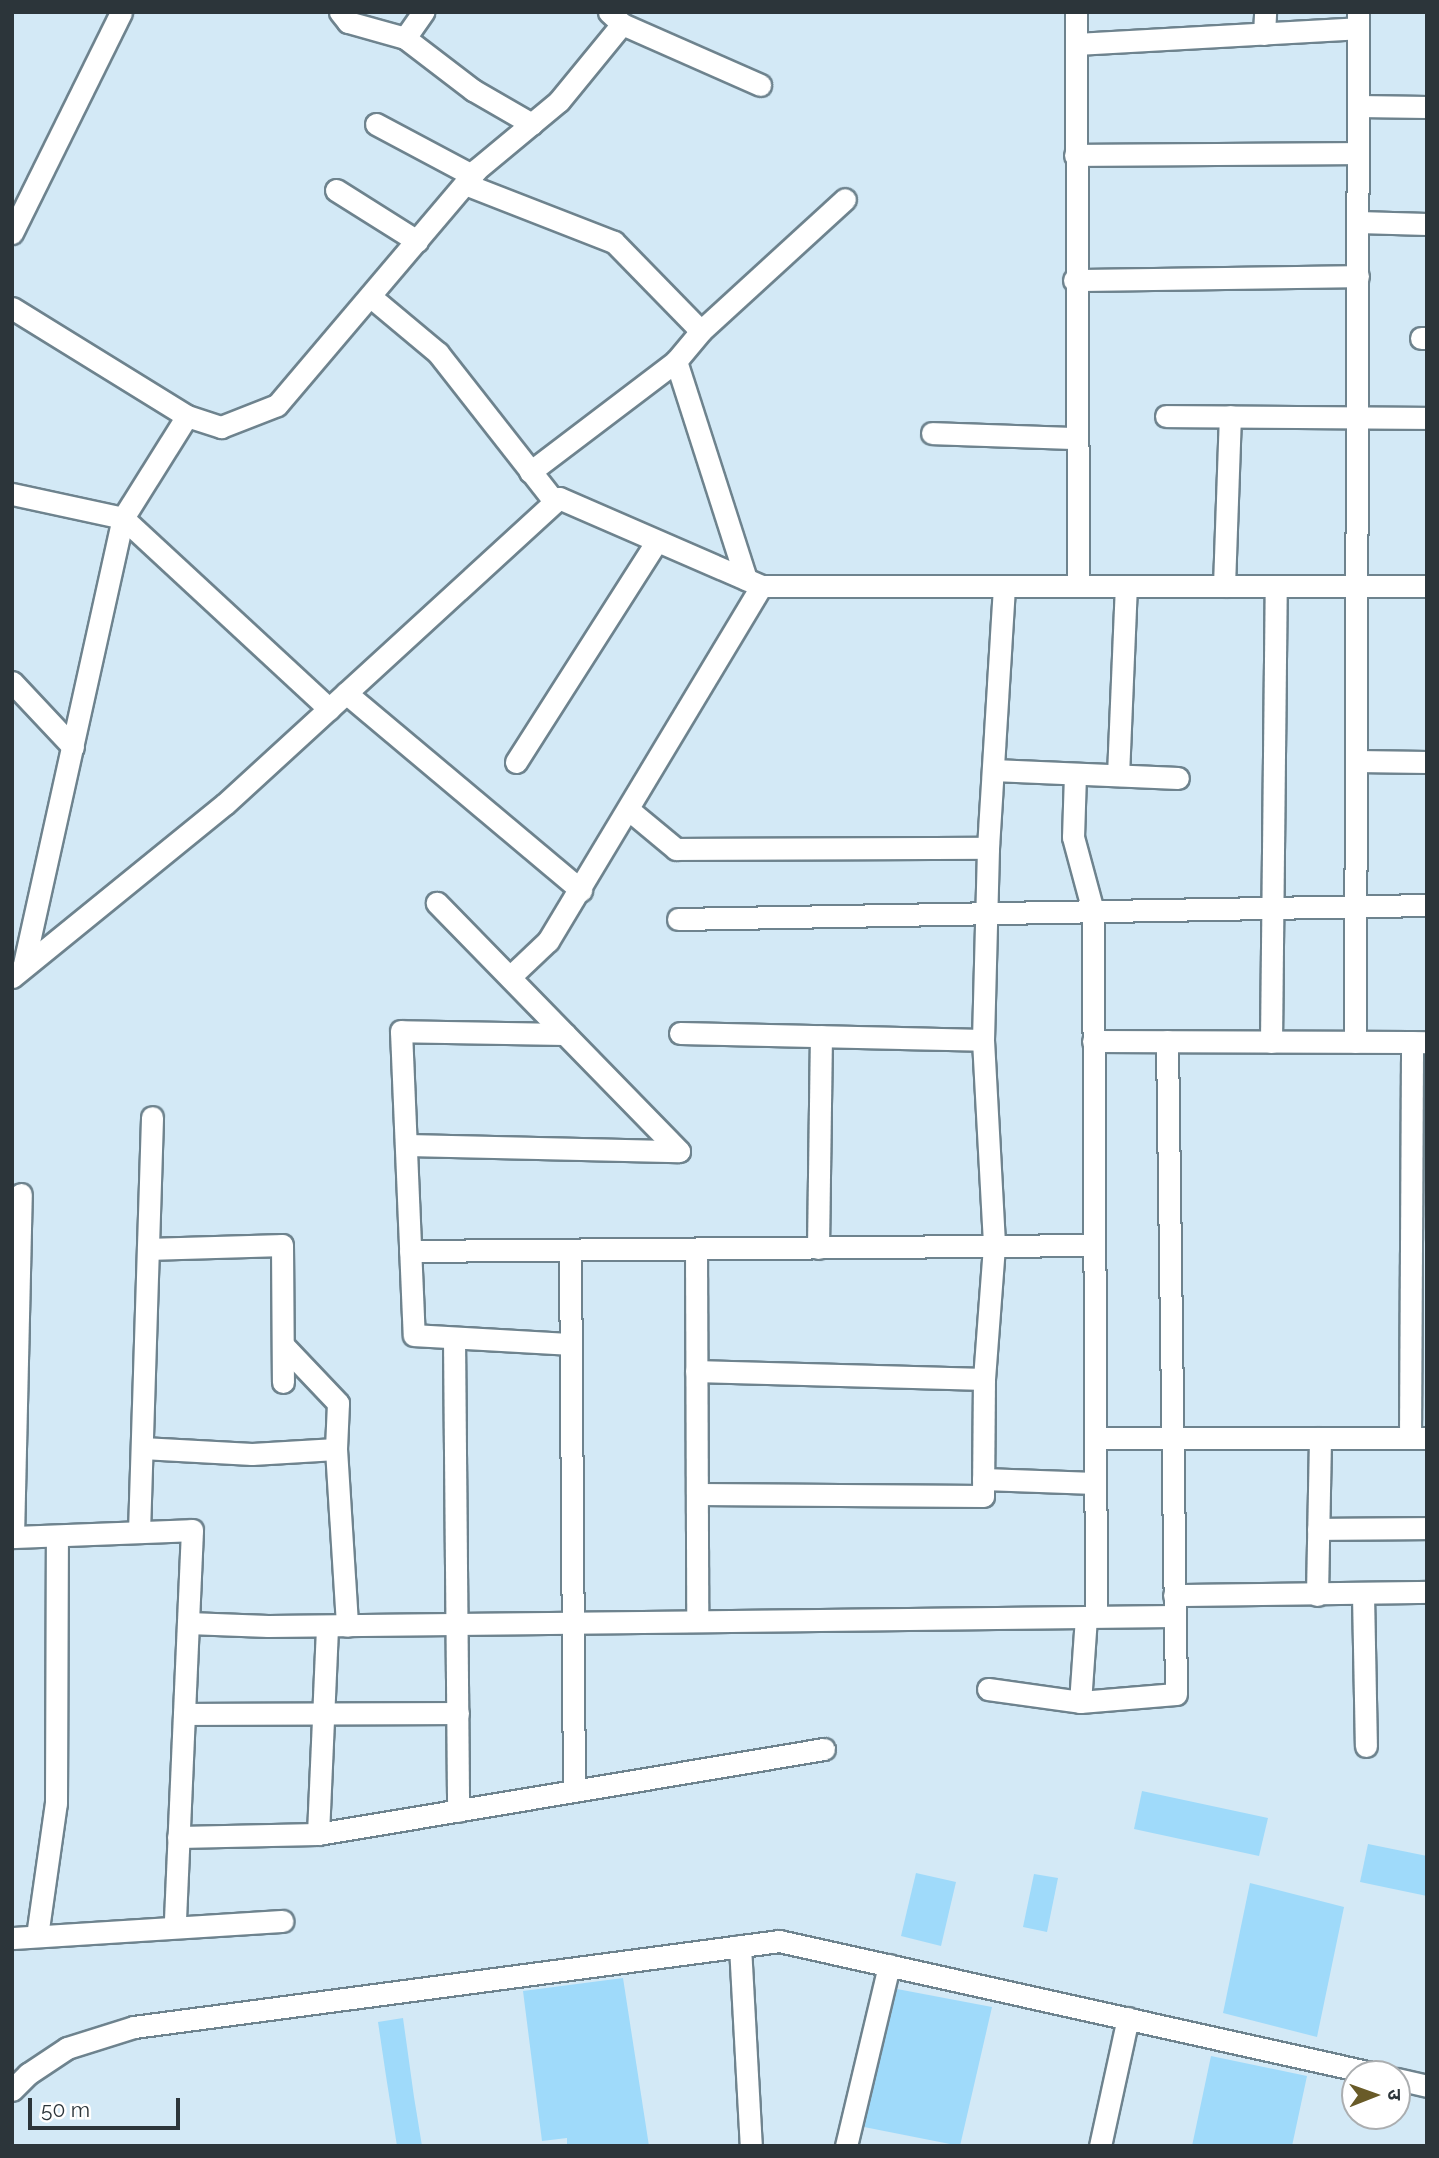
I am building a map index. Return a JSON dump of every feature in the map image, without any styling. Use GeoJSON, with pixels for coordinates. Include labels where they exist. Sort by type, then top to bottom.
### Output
{"type":"FeatureCollection","features":[{"type":"Feature","properties":{"kind":"street"},"geometry":{"type":"LineString","coordinates":[[12,233],[121,12]]}},
{"type":"Feature","properties":{"kind":"street"},"geometry":{"type":"LineString","coordinates":[[340,12],[348,22],[405,38],[473,90],[532,124]]}},
{"type":"Feature","properties":{"kind":"street"},"geometry":{"type":"LineString","coordinates":[[405,38],[423,12]]}},
{"type":"Feature","properties":{"kind":"street"},"geometry":{"type":"LineString","coordinates":[[1076,12],[1074,280],[1078,586]]}},
{"type":"Feature","properties":{"kind":"street"},"geometry":{"type":"LineString","coordinates":[[1264,34],[1265,12]]}},
{"type":"Feature","properties":{"kind":"street"},"geometry":{"type":"LineString","coordinates":[[12,308],[187,416],[221,427],[277,405],[468,179],[559,101],[615,18],[760,85]]}},
{"type":"Feature","properties":{"kind":"street"},"geometry":{"type":"LineString","coordinates":[[1076,44],[1264,34],[1358,20],[1355,1042]]}},
{"type":"Feature","properties":{"kind":"street"},"geometry":{"type":"LineString","coordinates":[[1358,106],[1427,107]]}},
{"type":"Feature","properties":{"kind":"street"},"geometry":{"type":"LineString","coordinates":[[376,124],[468,179],[614,242],[701,331]]}},
{"type":"Feature","properties":{"kind":"street"},"geometry":{"type":"LineString","coordinates":[[1075,155],[1358,153]]}},
{"type":"Feature","properties":{"kind":"street"},"geometry":{"type":"LineString","coordinates":[[336,191],[417,241]]}},
{"type":"Feature","properties":{"kind":"street"},"geometry":{"type":"LineString","coordinates":[[530,472],[677,361],[701,331],[845,199]]}},
{"type":"Feature","properties":{"kind":"street"},"geometry":{"type":"LineString","coordinates":[[1358,222],[1427,224]]}},
{"type":"Feature","properties":{"kind":"street"},"geometry":{"type":"LineString","coordinates":[[1074,280],[1358,276]]}},
{"type":"Feature","properties":{"kind":"street"},"geometry":{"type":"LineString","coordinates":[[371,297],[438,353],[555,502]]}},
{"type":"Feature","properties":{"kind":"street"},"geometry":{"type":"LineString","coordinates":[[510,977],[548,942],[581,890],[753,583],[677,361]]}},
{"type":"Feature","properties":{"kind":"street"},"geometry":{"type":"LineString","coordinates":[[16,970],[73,747],[124,519],[187,416]]}},
{"type":"Feature","properties":{"kind":"street"},"geometry":{"type":"LineString","coordinates":[[1166,416],[1427,418]]}},
{"type":"Feature","properties":{"kind":"street"},"geometry":{"type":"LineString","coordinates":[[1224,586],[1230,416]]}},
{"type":"Feature","properties":{"kind":"street"},"geometry":{"type":"LineString","coordinates":[[932,433],[1076,438]]}},
{"type":"Feature","properties":{"kind":"street"},"geometry":{"type":"LineString","coordinates":[[12,494],[124,519],[329,709]]}},
{"type":"Feature","properties":{"kind":"street"},"geometry":{"type":"LineString","coordinates":[[16,970],[225,804],[559,498],[753,583],[1427,586]]}},
{"type":"Feature","properties":{"kind":"street"},"geometry":{"type":"LineString","coordinates":[[516,762],[657,541]]}},
{"type":"Feature","properties":{"kind":"street"},"geometry":{"type":"LineString","coordinates":[[697,1494],[984,1496],[984,1379],[994,1246],[983,1040],[988,848],[1004,586]]}},
{"type":"Feature","properties":{"kind":"street"},"geometry":{"type":"LineString","coordinates":[[1118,775],[1126,586]]}},
{"type":"Feature","properties":{"kind":"street"},"geometry":{"type":"LineString","coordinates":[[1271,1042],[1276,586]]}},
{"type":"Feature","properties":{"kind":"street"},"geometry":{"type":"LineString","coordinates":[[12,682],[73,747]]}},
{"type":"Feature","properties":{"kind":"street"},"geometry":{"type":"LineString","coordinates":[[346,693],[581,890]]}},
{"type":"Feature","properties":{"kind":"street"},"geometry":{"type":"LineString","coordinates":[[1356,761],[1427,762]]}},
{"type":"Feature","properties":{"kind":"street"},"geometry":{"type":"LineString","coordinates":[[993,770],[1178,778]]}},
{"type":"Feature","properties":{"kind":"street"},"geometry":{"type":"LineString","coordinates":[[1075,774],[1073,837],[1093,911],[1094,1041],[1096,1483],[1091,1617],[1080,1702]]}},
{"type":"Feature","properties":{"kind":"street"},"geometry":{"type":"LineString","coordinates":[[628,810],[676,849],[988,848]]}},
{"type":"Feature","properties":{"kind":"street"},"geometry":{"type":"LineString","coordinates":[[407,1144],[679,1151],[438,903]]}},
{"type":"Feature","properties":{"kind":"street"},"geometry":{"type":"LineString","coordinates":[[678,919],[1427,905]]}},
{"type":"Feature","properties":{"kind":"street"},"geometry":{"type":"LineString","coordinates":[[565,1034],[401,1031],[414,1335],[571,1344]]}},
{"type":"Feature","properties":{"kind":"street"},"geometry":{"type":"LineString","coordinates":[[680,1033],[983,1040]]}},
{"type":"Feature","properties":{"kind":"street"},"geometry":{"type":"LineString","coordinates":[[818,1248],[821,1036]]}},
{"type":"Feature","properties":{"kind":"street"},"geometry":{"type":"LineString","coordinates":[[1094,1041],[1419,1042],[1419,1438],[1095,1437]]}},
{"type":"Feature","properties":{"kind":"street"},"geometry":{"type":"LineString","coordinates":[[988,1689],[1080,1702],[1176,1694],[1167,1041]]}},
{"type":"Feature","properties":{"kind":"street"},"geometry":{"type":"LineString","coordinates":[[139,1532],[152,1117]]}},
{"type":"Feature","properties":{"kind":"street"},"geometry":{"type":"LineString","coordinates":[[21,1194],[13,1537],[192,1530],[175,1926]]}},
{"type":"Feature","properties":{"kind":"street"},"geometry":{"type":"LineString","coordinates":[[148,1249],[282,1245],[283,1382]]}},
{"type":"Feature","properties":{"kind":"street"},"geometry":{"type":"LineString","coordinates":[[410,1251],[1094,1245]]}},
{"type":"Feature","properties":{"kind":"street"},"geometry":{"type":"LineString","coordinates":[[696,1248],[697,1621]]}},
{"type":"Feature","properties":{"kind":"street"},"geometry":{"type":"LineString","coordinates":[[570,1250],[574,1791]]}},
{"type":"Feature","properties":{"kind":"street"},"geometry":{"type":"LineString","coordinates":[[454,1338],[459,1624],[458,1811]]}},
{"type":"Feature","properties":{"kind":"street"},"geometry":{"type":"LineString","coordinates":[[283,1345],[338,1404],[337,1626],[323,1712],[318,1834]]}},
{"type":"Feature","properties":{"kind":"street"},"geometry":{"type":"LineString","coordinates":[[696,1371],[984,1379]]}},
{"type":"Feature","properties":{"kind":"street"},"geometry":{"type":"LineString","coordinates":[[1317,1595],[1320,1438]]}},
{"type":"Feature","properties":{"kind":"street"},"geometry":{"type":"LineString","coordinates":[[142,1448],[252,1454],[336,1449]]}},
{"type":"Feature","properties":{"kind":"street"},"geometry":{"type":"LineString","coordinates":[[984,1479],[1096,1483]]}},
{"type":"Feature","properties":{"kind":"street"},"geometry":{"type":"LineString","coordinates":[[1318,1529],[1427,1528]]}},
{"type":"Feature","properties":{"kind":"street"},"geometry":{"type":"LineString","coordinates":[[37,1936],[57,1803],[57,1535]]}},
{"type":"Feature","properties":{"kind":"street"},"geometry":{"type":"LineString","coordinates":[[188,1623],[337,1626],[1091,1617],[1174,1606],[1317,1595],[1427,1591]]}},
{"type":"Feature","properties":{"kind":"street"},"geometry":{"type":"LineString","coordinates":[[1363,1594],[1366,1746]]}},
{"type":"Feature","properties":{"kind":"street"},"geometry":{"type":"LineString","coordinates":[[184,1714],[458,1713]]}},
{"type":"Feature","properties":{"kind":"street"},"geometry":{"type":"LineString","coordinates":[[178,1837],[318,1834],[824,1749]]}},
{"type":"Feature","properties":{"kind":"street"},"geometry":{"type":"LineString","coordinates":[[12,1938],[282,1921]]}},
{"type":"Feature","properties":{"kind":"street"},"geometry":{"type":"LineString","coordinates":[[12,2090],[28,2074],[68,2048],[134,2027],[779,1941],[1341,2066]]}},
{"type":"Feature","properties":{"kind":"street"},"geometry":{"type":"LineString","coordinates":[[740,1946],[751,2146]]}},
{"type":"Feature","properties":{"kind":"street"},"geometry":{"type":"LineString","coordinates":[[846,2146],[889,1965]]}},
{"type":"Feature","properties":{"kind":"street"},"geometry":{"type":"LineString","coordinates":[[1100,2146],[1128,2018]]}},
{"type":"Feature","properties":{"kind":"building"},"geometry":{"type":"Polygon","coordinates":[[[1142,1791],[1268,1818],[1259,1856],[1134,1829],[1142,1791]]]}},
{"type":"Feature","properties":{"kind":"building"},"geometry":{"type":"Polygon","coordinates":[[[1368,1844],[1427,1856],[1427,1896],[1360,1882],[1368,1844]]]}},
{"type":"Feature","properties":{"kind":"building"},"geometry":{"type":"Polygon","coordinates":[[[916,1873],[956,1882],[941,1946],[901,1936],[916,1873]]]}},
{"type":"Feature","properties":{"kind":"building"},"geometry":{"type":"Polygon","coordinates":[[[1034,1874],[1058,1878],[1047,1932],[1023,1927],[1034,1874]]]}},
{"type":"Feature","properties":{"kind":"building"},"geometry":{"type":"Polygon","coordinates":[[[1250,1883],[1344,1907],[1317,2037],[1223,2013],[1250,1883]]]}},
{"type":"Feature","properties":{"kind":"building"},"geometry":{"type":"Polygon","coordinates":[[[623,1978],[649,2146],[567,2146],[567,2138],[542,2141],[523,1991],[623,1978]]]}},
{"type":"Feature","properties":{"kind":"building"},"geometry":{"type":"Polygon","coordinates":[[[897,1989],[992,2007],[960,2146],[864,2127],[897,1989]]]}},
{"type":"Feature","properties":{"kind":"building"},"geometry":{"type":"Polygon","coordinates":[[[403,2018],[422,2146],[397,2146],[386,2076],[378,2022],[403,2018]]]}},
{"type":"Feature","properties":{"kind":"building"},"geometry":{"type":"Polygon","coordinates":[[[1211,2056],[1307,2076],[1292,2146],[1192,2146],[1211,2056]]]}}]}
